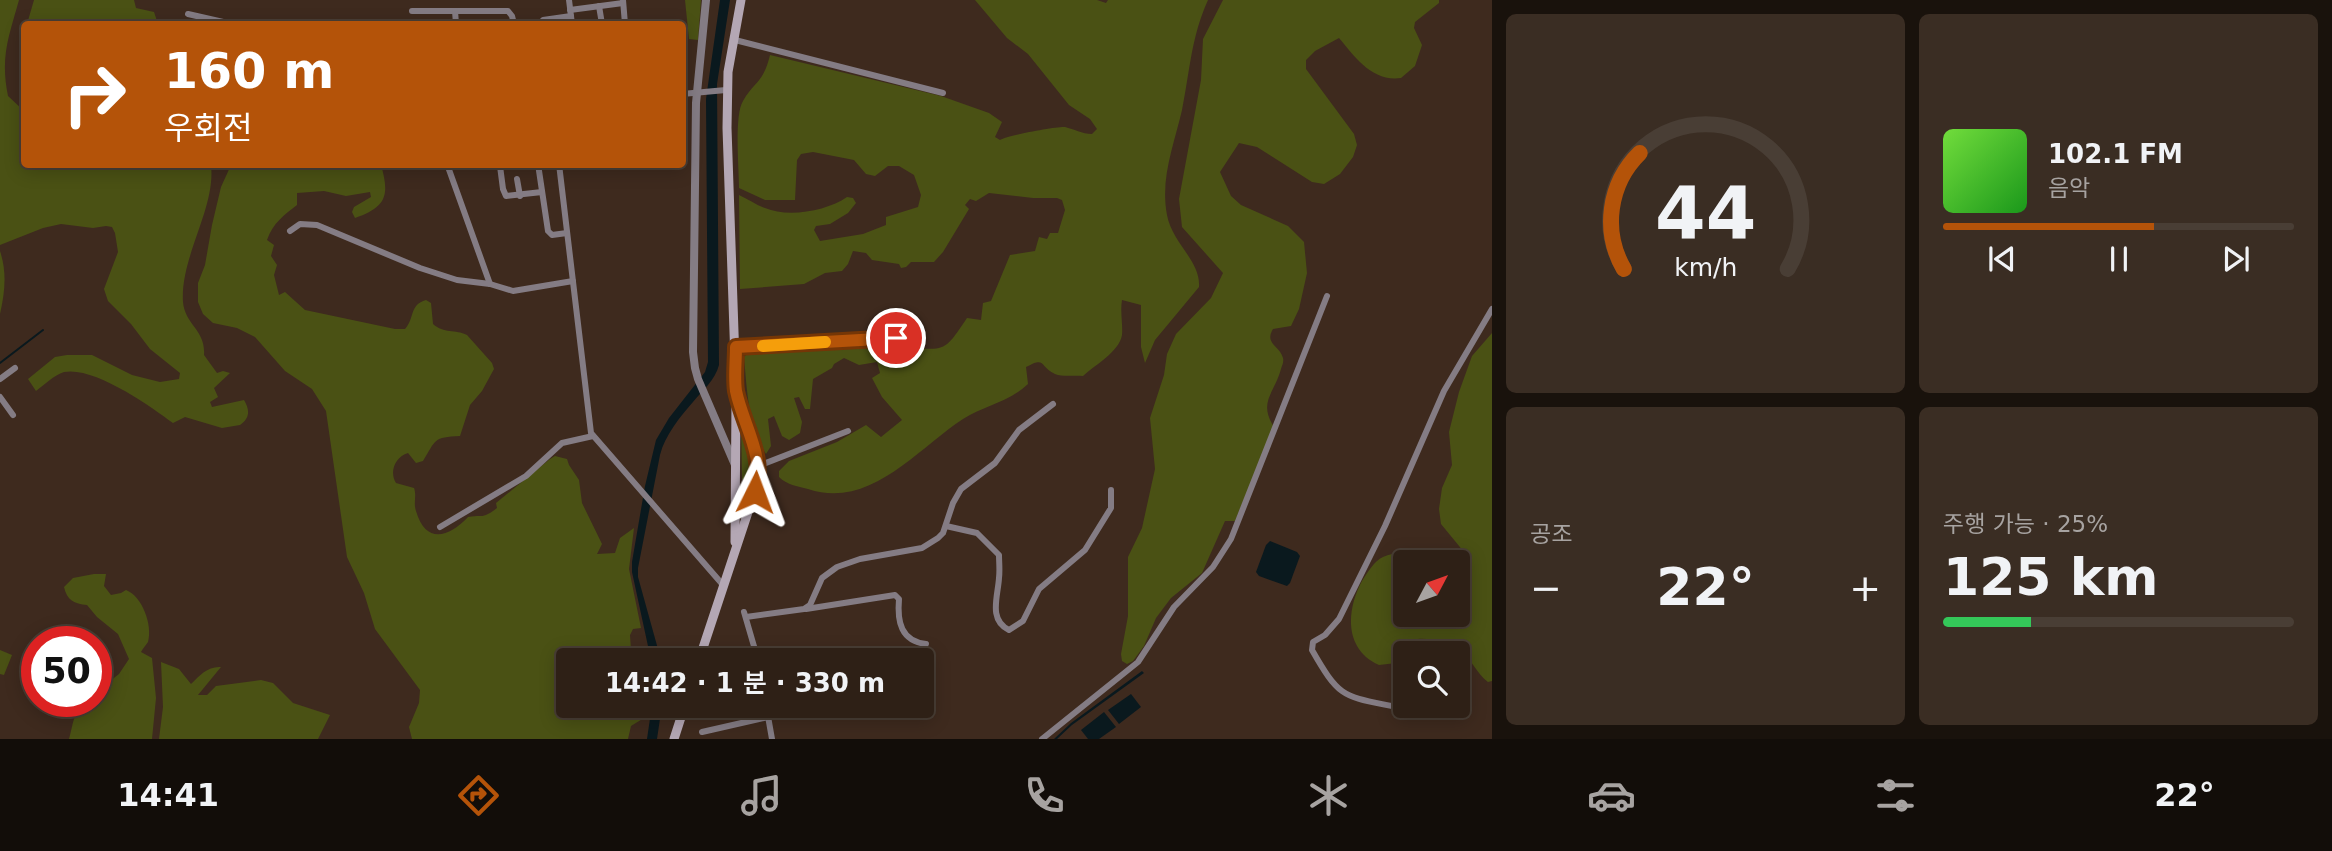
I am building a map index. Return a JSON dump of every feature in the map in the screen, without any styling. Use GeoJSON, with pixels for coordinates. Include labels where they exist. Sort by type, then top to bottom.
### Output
{"type":"FeatureCollection","features":[{"type":"Feature","properties":{"kind":"main road"},"geometry":{"type":"LineString","coordinates":[[735,549],[736,347],[723,90],[741,0]]}},
{"type":"Feature","properties":{"kind":"main road"},"geometry":{"type":"LineString","coordinates":[[703,648],[758,482],[758,466],[736,390]]}},
{"type":"Feature","properties":{"kind":"main road"},"geometry":{"type":"LineString","coordinates":[[674,739],[681,718]]}},
{"type":"Feature","properties":{"kind":"street"},"geometry":{"type":"LineString","coordinates":[[569,0],[572,21]]}},
{"type":"Feature","properties":{"kind":"street"},"geometry":{"type":"LineString","coordinates":[[706,0],[701,91],[695,368],[736,467]]}},
{"type":"Feature","properties":{"kind":"street"},"geometry":{"type":"LineString","coordinates":[[543,21],[623,1],[625,21]]}},
{"type":"Feature","properties":{"kind":"street"},"geometry":{"type":"LineString","coordinates":[[599,6],[602,21]]}},
{"type":"Feature","properties":{"kind":"street"},"geometry":{"type":"LineString","coordinates":[[412,11],[508,11],[513,21]]}},
{"type":"Feature","properties":{"kind":"street"},"geometry":{"type":"LineString","coordinates":[[455,11],[456,21]]}},
{"type":"Feature","properties":{"kind":"street"},"geometry":{"type":"LineString","coordinates":[[188,14],[219,21]]}},
{"type":"Feature","properties":{"kind":"street"},"geometry":{"type":"LineString","coordinates":[[735,40],[943,93]]}},
{"type":"Feature","properties":{"kind":"street"},"geometry":{"type":"LineString","coordinates":[[686,93],[723,90]]}},
{"type":"Feature","properties":{"kind":"street"},"geometry":{"type":"LineString","coordinates":[[448,168],[490,284]]}},
{"type":"Feature","properties":{"kind":"street"},"geometry":{"type":"LineString","coordinates":[[499,168],[505,194],[509,198],[542,192]]}},
{"type":"Feature","properties":{"kind":"street"},"geometry":{"type":"LineString","coordinates":[[539,168],[548,231],[552,235],[568,233]]}},
{"type":"Feature","properties":{"kind":"street"},"geometry":{"type":"LineString","coordinates":[[560,168],[593,436],[723,585]]}},
{"type":"Feature","properties":{"kind":"street"},"geometry":{"type":"LineString","coordinates":[[517,179],[520,195]]}},
{"type":"Feature","properties":{"kind":"street"},"geometry":{"type":"LineString","coordinates":[[290,231],[300,223],[317,225],[443,276],[513,291],[573,281]]}},
{"type":"Feature","properties":{"kind":"street"},"geometry":{"type":"LineString","coordinates":[[1042,739],[1135,666],[1174,607],[1221,557],[1231,539],[1327,296]]}},
{"type":"Feature","properties":{"kind":"street"},"geometry":{"type":"LineString","coordinates":[[1393,706],[1358,699],[1339,690],[1312,650],[1313,642],[1325,635],[1339,619],[1385,526],[1444,391],[1492,309]]}},
{"type":"Feature","properties":{"kind":"street"},"geometry":{"type":"LineString","coordinates":[[736,347],[896,338]]}},
{"type":"Feature","properties":{"kind":"street"},"geometry":{"type":"LineString","coordinates":[[0,379],[15,368]]}},
{"type":"Feature","properties":{"kind":"street"},"geometry":{"type":"LineString","coordinates":[[0,397],[13,415]]}},
{"type":"Feature","properties":{"kind":"street"},"geometry":{"type":"LineString","coordinates":[[804,609],[814,599],[822,578],[836,568],[860,559],[922,548],[943,533],[953,503],[961,489],[995,463],[1019,430],[1053,404]]}},
{"type":"Feature","properties":{"kind":"street"},"geometry":{"type":"LineString","coordinates":[[758,466],[848,431]]}},
{"type":"Feature","properties":{"kind":"street"},"geometry":{"type":"LineString","coordinates":[[440,527],[526,476],[562,443],[593,436]]}},
{"type":"Feature","properties":{"kind":"street"},"geometry":{"type":"LineString","coordinates":[[946,526],[977,533],[999,555],[995,613],[1002,627],[1009,630],[1023,621],[1039,589],[1085,550],[1111,508],[1111,490]]}},
{"type":"Feature","properties":{"kind":"street"},"geometry":{"type":"LineString","coordinates":[[755,648],[745,615],[895,595],[899,599],[900,621],[907,636],[913,642],[926,644]]}},
{"type":"Feature","properties":{"kind":"street"},"geometry":{"type":"LineString","coordinates":[[702,733],[764,718]]}},
{"type":"Feature","properties":{"kind":"street"},"geometry":{"type":"LineString","coordinates":[[768,718],[772,739]]}},
{"type":"Feature","properties":{"kind":"green space"},"geometry":{"type":"Polygon","coordinates":[[[0,0],[19,0],[7,47],[5,70],[8,96],[21,108],[21,168],[211,168],[208,198],[187,268],[183,302],[187,316],[202,339],[204,355],[217,373],[230,373],[214,388],[218,397],[210,402],[212,407],[244,400],[248,414],[246,420],[240,425],[222,428],[185,417],[173,423],[106,381],[76,372],[60,373],[36,391],[28,379],[55,357],[67,355],[92,355],[132,375],[160,382],[179,379],[180,373],[150,349],[131,324],[108,301],[104,289],[118,252],[112,227],[93,228],[61,224],[0,245],[0,0]]]}},
{"type":"Feature","properties":{"kind":"green space"},"geometry":{"type":"Polygon","coordinates":[[[34,0],[134,0],[136,8],[154,12],[157,21],[28,21],[34,0]]]}},
{"type":"Feature","properties":{"kind":"green space"},"geometry":{"type":"Polygon","coordinates":[[[685,0],[701,0],[698,40],[689,39],[685,0]]]}},
{"type":"Feature","properties":{"kind":"green space"},"geometry":{"type":"Polygon","coordinates":[[[975,0],[1097,0],[1106,3],[1108,0],[1208,0],[1194,41],[1165,188],[1170,225],[1196,269],[1199,287],[1155,340],[1145,363],[1141,347],[1141,305],[1122,300],[1120,341],[1112,353],[1083,376],[1055,374],[1037,362],[1026,367],[1028,384],[1021,390],[963,419],[892,473],[872,484],[852,491],[831,493],[789,484],[779,477],[779,471],[789,461],[837,442],[866,425],[881,437],[902,420],[882,397],[872,378],[880,373],[877,362],[859,365],[844,358],[813,379],[810,409],[805,409],[799,397],[794,398],[802,422],[800,433],[789,440],[782,436],[774,416],[768,419],[771,446],[766,454],[755,432],[749,407],[744,357],[748,353],[894,344],[894,350],[903,350],[906,346],[929,349],[943,347],[967,318],[981,320],[983,303],[991,301],[1010,255],[1035,251],[1039,237],[1047,239],[1050,233],[1058,233],[1065,210],[1062,200],[1057,198],[989,193],[976,201],[970,199],[965,205],[969,209],[934,262],[911,262],[901,268],[899,264],[872,260],[866,253],[853,251],[842,271],[825,273],[804,284],[740,289],[739,195],[774,211],[796,213],[829,206],[847,197],[853,198],[856,203],[848,213],[830,224],[816,226],[814,230],[820,241],[863,234],[886,225],[886,217],[918,207],[921,195],[914,175],[899,166],[888,166],[875,176],[866,174],[854,160],[813,152],[801,154],[797,160],[795,200],[765,200],[739,188],[740,108],[747,94],[762,77],[770,55],[941,96],[989,113],[1002,122],[995,137],[1000,140],[1060,127],[1092,134],[1097,129],[1090,119],[1069,105],[1028,54],[1007,38],[975,0]]]}},
{"type":"Feature","properties":{"kind":"green space"},"geometry":{"type":"Polygon","coordinates":[[[1223,0],[1439,0],[1439,3],[1415,22],[1414,28],[1422,45],[1415,66],[1401,78],[1381,76],[1365,67],[1339,38],[1315,51],[1306,60],[1306,69],[1354,134],[1357,145],[1353,157],[1340,174],[1324,184],[1312,182],[1257,147],[1239,143],[1220,172],[1231,196],[1241,205],[1288,226],[1304,242],[1307,273],[1299,309],[1291,326],[1273,329],[1271,334],[1271,342],[1283,360],[1267,404],[1269,418],[1274,427],[1235,521],[1225,521],[1202,573],[1171,598],[1156,618],[1144,646],[1133,661],[1127,664],[1122,661],[1121,654],[1128,616],[1128,557],[1142,528],[1155,469],[1150,418],[1164,375],[1167,354],[1176,334],[1211,298],[1223,273],[1182,227],[1179,199],[1201,80],[1203,39],[1223,0]]]}},
{"type":"Feature","properties":{"kind":"green space"},"geometry":{"type":"Polygon","coordinates":[[[230,168],[382,168],[385,185],[383,199],[379,205],[355,218],[352,212],[354,207],[371,197],[370,192],[346,196],[324,191],[297,193],[297,205],[276,224],[267,240],[274,245],[271,256],[277,265],[274,275],[279,295],[285,292],[305,310],[395,329],[405,329],[417,305],[426,300],[431,303],[433,324],[441,329],[467,335],[492,363],[494,369],[482,391],[470,405],[460,436],[436,441],[423,461],[416,463],[408,453],[394,465],[396,483],[414,488],[420,522],[432,533],[446,533],[468,517],[488,514],[497,508],[496,503],[555,456],[567,459],[579,480],[582,503],[602,544],[597,554],[615,553],[620,538],[634,528],[629,569],[641,628],[633,629],[630,635],[631,648],[556,648],[556,718],[644,718],[631,726],[628,739],[412,739],[409,727],[419,703],[420,690],[375,629],[364,593],[347,557],[326,411],[312,389],[285,371],[255,337],[237,328],[213,323],[203,314],[198,302],[198,283],[205,265],[221,187],[230,168]]]}},
{"type":"Feature","properties":{"kind":"green space"},"geometry":{"type":"Polygon","coordinates":[[[0,251],[4,282],[0,314],[0,251]]]}},
{"type":"Feature","properties":{"kind":"green space"},"geometry":{"type":"Polygon","coordinates":[[[1492,333],[1492,681],[1488,682],[1470,660],[1470,641],[1393,641],[1393,663],[1379,665],[1359,649],[1351,628],[1353,605],[1362,581],[1374,564],[1393,555],[1393,627],[1470,627],[1470,550],[1462,550],[1441,524],[1439,509],[1442,488],[1452,465],[1449,432],[1472,356],[1492,333]]]}},
{"type":"Feature","properties":{"kind":"green space"},"geometry":{"type":"Polygon","coordinates":[[[741,423],[753,456],[755,483],[742,479],[741,423]]]}},
{"type":"Feature","properties":{"kind":"green space"},"geometry":{"type":"Polygon","coordinates":[[[106,574],[104,586],[111,595],[126,590],[132,593],[145,612],[149,635],[141,652],[152,658],[156,698],[152,739],[69,739],[75,717],[112,717],[112,679],[129,659],[112,626],[97,617],[87,605],[78,604],[67,595],[64,587],[73,578],[106,574]]]}},
{"type":"Feature","properties":{"kind":"green space"},"geometry":{"type":"Polygon","coordinates":[[[0,650],[12,655],[4,675],[0,674],[0,650]]]}},
{"type":"Feature","properties":{"kind":"green space"},"geometry":{"type":"Polygon","coordinates":[[[161,662],[179,669],[191,684],[208,670],[221,667],[198,695],[207,695],[216,686],[261,680],[273,683],[293,703],[330,715],[318,739],[159,739],[163,707],[161,662]]]}},
{"type":"Feature","properties":{"kind":"shaded area"},"geometry":{"type":"Polygon","coordinates":[[[720,0],[730,0],[717,84],[719,365],[712,380],[665,440],[660,455],[638,568],[638,577],[658,648],[648,648],[632,572],[645,486],[656,440],[669,418],[705,372],[708,362],[706,99],[720,0]]]}},
{"type":"Feature","properties":{"kind":"shaded area"},"geometry":{"type":"Polygon","coordinates":[[[1270,541],[1297,552],[1300,556],[1287,586],[1259,576],[1256,572],[1270,541]]]}},
{"type":"Feature","properties":{"kind":"shaded area"},"geometry":{"type":"Polygon","coordinates":[[[1142,671],[1144,673],[1054,739],[1071,723],[1142,671]]]}},
{"type":"Feature","properties":{"kind":"shaded area"},"geometry":{"type":"Polygon","coordinates":[[[1131,694],[1141,707],[1119,724],[1108,710],[1131,694]]]}},
{"type":"Feature","properties":{"kind":"shaded area"},"geometry":{"type":"Polygon","coordinates":[[[1104,712],[1116,727],[1099,739],[1088,739],[1081,730],[1104,712]]]}},
{"type":"Feature","properties":{"kind":"shaded area"},"geometry":{"type":"Polygon","coordinates":[[[650,718],[660,718],[657,739],[647,739],[650,718]]]}},
{"type":"Feature","properties":{"kind":"waterway"},"geometry":{"type":"LineString","coordinates":[[0,363],[43,330]]}},
{"type":"Feature","properties":{"kind":"slow traffic"},"geometry":{"type":"LineString","coordinates":[[763,346],[825,342]]}},
{"type":"Feature","properties":{"kind":"route"},"geometry":{"type":"LineString","coordinates":[[755,492],[758,482],[756,455],[736,390],[736,347],[896,338]]}}]}
